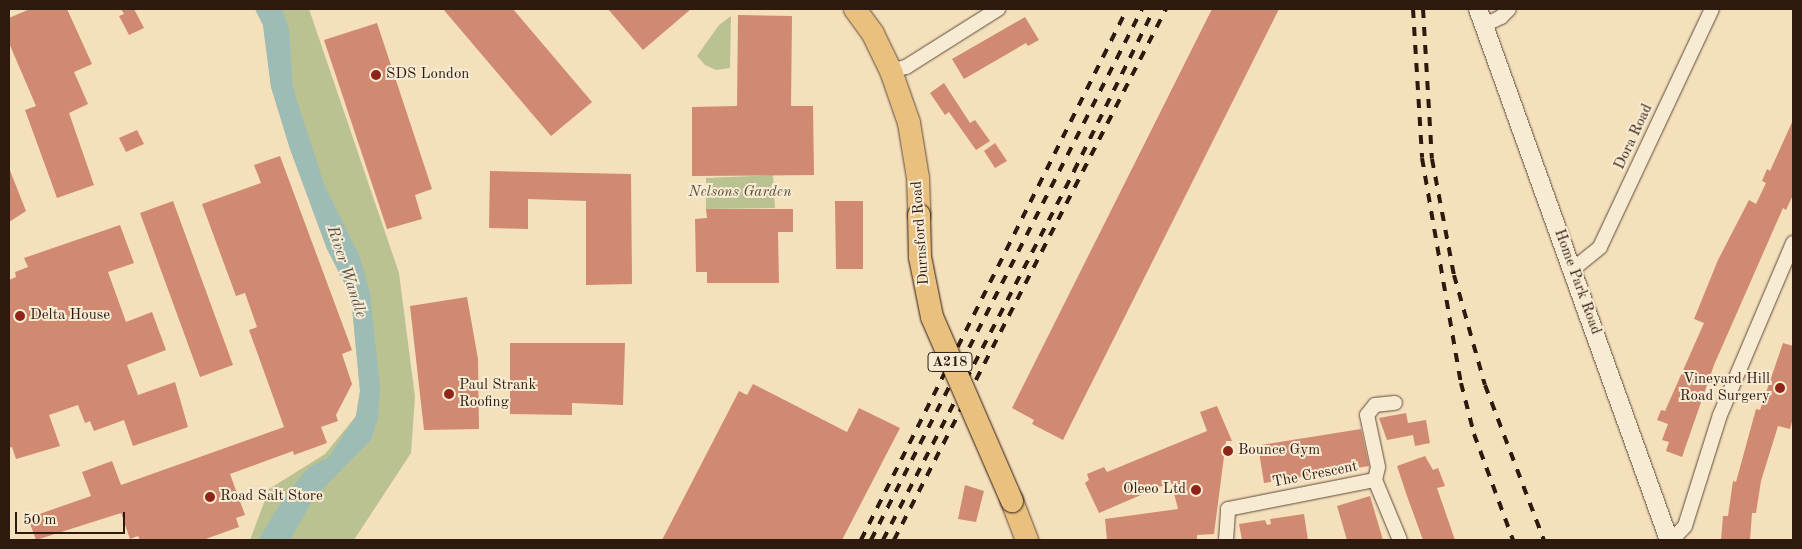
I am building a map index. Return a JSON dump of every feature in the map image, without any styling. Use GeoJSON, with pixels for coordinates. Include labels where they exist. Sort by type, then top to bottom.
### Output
{"type":"FeatureCollection","features":[{"type":"Feature","properties":{"kind":"main road","name":"Durnsford Road"},"geometry":{"type":"LineString","coordinates":[[855,9],[873,34],[891,71],[909,122],[918,178],[920,257],[932,317],[1027,540]]}},
{"type":"Feature","properties":{"kind":"street"},"geometry":{"type":"LineString","coordinates":[[891,71],[906,66],[998,9]]}},
{"type":"Feature","properties":{"kind":"street"},"geometry":{"type":"LineString","coordinates":[[1481,17],[1501,18],[1509,9]]}},
{"type":"Feature","properties":{"kind":"street","name":"Dora Road"},"geometry":{"type":"LineString","coordinates":[[1572,270],[1600,246],[1712,9]]}},
{"type":"Feature","properties":{"kind":"street","name":"Home Park Road"},"geometry":{"type":"LineString","coordinates":[[1481,17],[1670,540]]}},
{"type":"Feature","properties":{"kind":"street"},"geometry":{"type":"LineString","coordinates":[[1670,540],[1685,526],[1720,415],[1793,243]]}},
{"type":"Feature","properties":{"kind":"street"},"geometry":{"type":"LineString","coordinates":[[1375,480],[1378,467],[1368,415],[1375,405],[1395,403]]}},
{"type":"Feature","properties":{"kind":"street","name":"The Crescent"},"geometry":{"type":"LineString","coordinates":[[1226,540],[1228,509],[1375,480],[1400,540]]}},
{"type":"Feature","properties":{"kind":"green space"},"geometry":{"type":"Polygon","coordinates":[[[255,9],[309,9],[399,273],[415,397],[411,453],[354,540],[250,540],[269,489],[325,454],[356,416],[360,391],[351,296],[327,249],[290,149],[271,87],[263,25],[255,9]]]}},
{"type":"Feature","properties":{"kind":"green space"},"geometry":{"type":"Polygon","coordinates":[[[731,16],[730,68],[716,70],[705,65],[697,56],[719,25],[731,16]]]}},
{"type":"Feature","properties":{"kind":"green space","name":"Nelsons Garden"},"geometry":{"type":"Polygon","coordinates":[[[773,175],[775,208],[706,209],[706,178],[773,175]]]}},
{"type":"Feature","properties":{"kind":"water","name":"River Wandle"},"geometry":{"type":"Polygon","coordinates":[[[255,9],[282,9],[289,29],[293,88],[324,184],[360,257],[370,293],[380,387],[378,418],[371,440],[314,498],[290,540],[258,540],[285,496],[308,468],[329,457],[356,416],[360,391],[351,296],[327,249],[290,149],[271,87],[263,25],[255,9]]]}},
{"type":"Feature","properties":{"kind":"building"},"geometry":{"type":"Polygon","coordinates":[[[30,9],[67,9],[92,64],[74,72],[88,104],[69,113],[94,185],[57,198],[25,110],[36,106],[9,43],[9,18],[30,9]]]}},
{"type":"Feature","properties":{"kind":"building"},"geometry":{"type":"Polygon","coordinates":[[[121,9],[134,9],[144,28],[129,35],[119,16],[124,14],[121,9]]]}},
{"type":"Feature","properties":{"kind":"building"},"geometry":{"type":"Polygon","coordinates":[[[443,9],[513,9],[592,102],[551,136],[443,9]]]}},
{"type":"Feature","properties":{"kind":"building"},"geometry":{"type":"Polygon","coordinates":[[[608,9],[691,9],[643,50],[608,9]]]}},
{"type":"Feature","properties":{"kind":"building"},"geometry":{"type":"Polygon","coordinates":[[[1212,9],[1279,9],[1063,440],[1032,424],[1034,420],[1012,408],[1212,9]]]}},
{"type":"Feature","properties":{"kind":"building"},"geometry":{"type":"Polygon","coordinates":[[[738,15],[792,16],[791,106],[813,106],[814,175],[692,176],[692,107],[737,106],[738,15]]]}},
{"type":"Feature","properties":{"kind":"building"},"geometry":{"type":"Polygon","coordinates":[[[1025,17],[1039,40],[1028,46],[1026,43],[964,79],[952,59],[1025,17]]]}},
{"type":"Feature","properties":{"kind":"building"},"geometry":{"type":"Polygon","coordinates":[[[377,23],[432,189],[415,195],[422,219],[387,229],[324,40],[377,23]]]}},
{"type":"Feature","properties":{"kind":"building"},"geometry":{"type":"Polygon","coordinates":[[[944,83],[970,123],[975,120],[990,141],[976,150],[949,112],[945,115],[930,93],[944,83]]]}},
{"type":"Feature","properties":{"kind":"building"},"geometry":{"type":"Polygon","coordinates":[[[1793,120],[1793,195],[1786,210],[1783,208],[1714,365],[1682,457],[1666,451],[1669,442],[1662,440],[1668,424],[1657,420],[1661,410],[1665,411],[1704,323],[1694,319],[1718,260],[1749,200],[1756,204],[1766,183],[1762,181],[1767,169],[1770,171],[1793,120]]]}},
{"type":"Feature","properties":{"kind":"building"},"geometry":{"type":"Polygon","coordinates":[[[137,130],[144,144],[126,152],[119,138],[137,130]]]}},
{"type":"Feature","properties":{"kind":"building"},"geometry":{"type":"Polygon","coordinates":[[[995,143],[1007,161],[995,168],[984,151],[995,143]]]}},
{"type":"Feature","properties":{"kind":"building"},"geometry":{"type":"Polygon","coordinates":[[[280,156],[352,350],[342,354],[352,384],[336,415],[338,421],[321,427],[327,443],[294,455],[293,451],[230,474],[245,515],[236,518],[239,527],[203,540],[140,540],[138,536],[130,539],[121,513],[36,540],[28,518],[91,496],[82,472],[112,461],[121,485],[284,427],[249,330],[257,327],[245,293],[236,296],[202,204],[261,183],[254,165],[280,156]]]}},
{"type":"Feature","properties":{"kind":"building"},"geometry":{"type":"Polygon","coordinates":[[[9,168],[26,211],[9,222],[9,168]]]}},
{"type":"Feature","properties":{"kind":"building"},"geometry":{"type":"Polygon","coordinates":[[[490,171],[631,174],[632,284],[586,285],[586,201],[528,199],[528,229],[489,228],[490,171]]]}},
{"type":"Feature","properties":{"kind":"building"},"geometry":{"type":"Polygon","coordinates":[[[173,201],[233,365],[200,377],[140,213],[173,201]]]}},
{"type":"Feature","properties":{"kind":"building"},"geometry":{"type":"Polygon","coordinates":[[[835,201],[863,201],[863,269],[836,269],[835,201]]]}},
{"type":"Feature","properties":{"kind":"building"},"geometry":{"type":"Polygon","coordinates":[[[706,209],[793,209],[793,232],[778,232],[779,283],[707,283],[707,272],[696,272],[695,219],[707,218],[706,209]]]}},
{"type":"Feature","properties":{"kind":"building"},"geometry":{"type":"Polygon","coordinates":[[[120,225],[134,263],[108,272],[126,322],[152,312],[166,350],[127,365],[138,395],[175,382],[188,427],[133,446],[124,420],[94,431],[90,421],[85,423],[78,405],[49,415],[60,446],[16,459],[12,447],[9,448],[9,280],[16,277],[15,272],[28,267],[24,258],[120,225]]]}},
{"type":"Feature","properties":{"kind":"building","name":"Paul Strank Roofing"},"geometry":{"type":"Polygon","coordinates":[[[467,297],[478,359],[479,429],[424,430],[410,306],[467,297]]]}},
{"type":"Feature","properties":{"kind":"building"},"geometry":{"type":"Polygon","coordinates":[[[510,343],[625,343],[623,405],[572,403],[572,415],[510,414],[510,343]]]}},
{"type":"Feature","properties":{"kind":"building"},"geometry":{"type":"Polygon","coordinates":[[[1783,343],[1793,346],[1793,418],[1790,429],[1778,426],[1761,481],[1756,513],[1752,513],[1750,540],[1721,540],[1723,516],[1728,516],[1733,481],[1736,482],[1756,409],[1760,410],[1783,343]]]}},
{"type":"Feature","properties":{"kind":"building"},"geometry":{"type":"Polygon","coordinates":[[[753,384],[847,432],[859,408],[900,428],[842,540],[662,540],[739,391],[747,395],[753,384]]]}},
{"type":"Feature","properties":{"kind":"building"},"geometry":{"type":"Polygon","coordinates":[[[1217,406],[1232,441],[1226,441],[1214,534],[1197,535],[1197,540],[1107,540],[1105,519],[1178,509],[1171,482],[1099,513],[1085,483],[1089,480],[1087,474],[1104,467],[1107,472],[1207,431],[1200,412],[1217,406]]]}},
{"type":"Feature","properties":{"kind":"building"},"geometry":{"type":"Polygon","coordinates":[[[1406,413],[1408,423],[1426,420],[1430,443],[1415,446],[1413,435],[1387,440],[1379,418],[1406,413]]]}},
{"type":"Feature","properties":{"kind":"building"},"geometry":{"type":"Polygon","coordinates":[[[1361,429],[1369,466],[1264,483],[1259,452],[1262,451],[1261,445],[1361,429]]]}},
{"type":"Feature","properties":{"kind":"building"},"geometry":{"type":"Polygon","coordinates":[[[1425,456],[1433,470],[1438,468],[1445,486],[1437,488],[1455,540],[1423,540],[1407,496],[1397,466],[1425,456]]]}},
{"type":"Feature","properties":{"kind":"building"},"geometry":{"type":"Polygon","coordinates":[[[965,485],[984,491],[976,522],[958,519],[965,485]]]}},
{"type":"Feature","properties":{"kind":"building"},"geometry":{"type":"Polygon","coordinates":[[[1370,496],[1383,540],[1347,540],[1337,506],[1370,496]]]}},
{"type":"Feature","properties":{"kind":"building"},"geometry":{"type":"Polygon","coordinates":[[[1304,514],[1308,540],[1242,540],[1239,524],[1265,520],[1267,525],[1271,524],[1270,519],[1304,514]]]}},
{"type":"Feature","properties":{"kind":"railway"},"geometry":{"type":"LineString","coordinates":[[861,540],[1127,9]]}},
{"type":"Feature","properties":{"kind":"railway"},"geometry":{"type":"LineString","coordinates":[[871,540],[1142,9]]}},
{"type":"Feature","properties":{"kind":"railway"},"geometry":{"type":"LineString","coordinates":[[883,540],[1074,171],[1154,9]]}},
{"type":"Feature","properties":{"kind":"railway"},"geometry":{"type":"LineString","coordinates":[[894,540],[1166,9]]}},
{"type":"Feature","properties":{"kind":"railway"},"geometry":{"type":"LineString","coordinates":[[1413,9],[1422,158],[1461,383],[1474,434],[1513,540]]}},
{"type":"Feature","properties":{"kind":"railway"},"geometry":{"type":"LineString","coordinates":[[1423,9],[1432,159],[1454,275],[1485,385],[1544,540]]}},
{"type":"Feature","properties":{"kind":"place","name":"SDS London"},"geometry":{"type":"Point","coordinates":[376,75]}},
{"type":"Feature","properties":{"kind":"place","name":"Delta House"},"geometry":{"type":"Point","coordinates":[20,316]}},
{"type":"Feature","properties":{"kind":"place","name":"Vineyard Hill Road Surgery"},"geometry":{"type":"Point","coordinates":[1780,388]}},
{"type":"Feature","properties":{"kind":"place","name":"Paul Strank Roofing"},"geometry":{"type":"Point","coordinates":[449,394]}},
{"type":"Feature","properties":{"kind":"place","name":"Bounce Gym"},"geometry":{"type":"Point","coordinates":[1228,451]}},
{"type":"Feature","properties":{"kind":"place","name":"Oleeo Ltd"},"geometry":{"type":"Point","coordinates":[1196,490]}},
{"type":"Feature","properties":{"kind":"place","name":"Road Salt Store"},"geometry":{"type":"Point","coordinates":[210,497]}}]}
